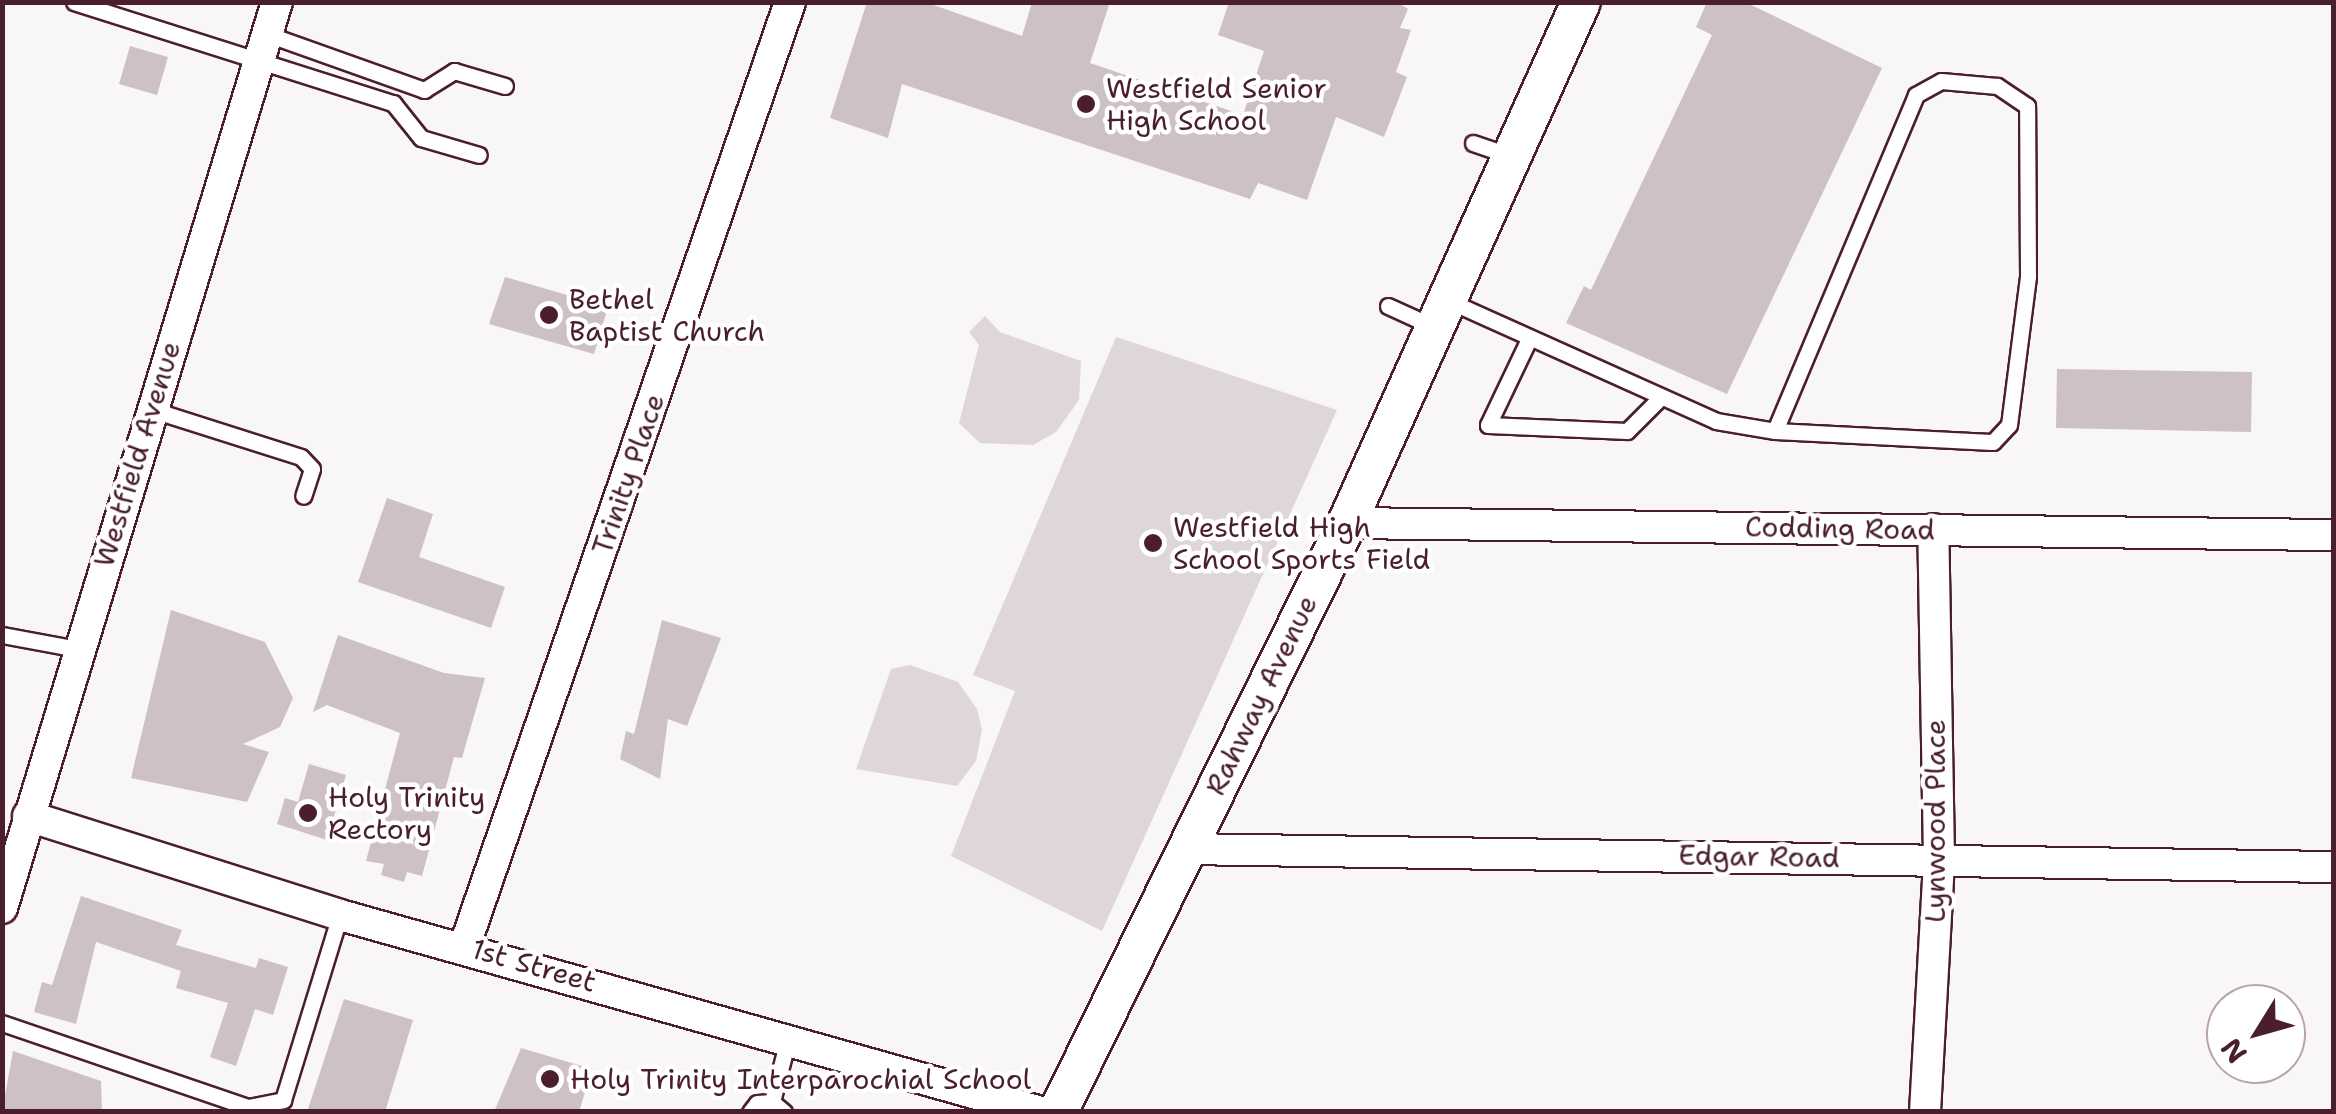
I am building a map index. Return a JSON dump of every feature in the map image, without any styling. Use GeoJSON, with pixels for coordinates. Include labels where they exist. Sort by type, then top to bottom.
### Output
{"type":"FeatureCollection","features":[{"type":"Feature","properties":{"kind":"street","name":"Westfield Avenue"},"geometry":{"type":"LineString","coordinates":[[2,908],[150,409],[277,2]]}},
{"type":"Feature","properties":{"kind":"street","name":"Trinity Place"},"geometry":{"type":"LineString","coordinates":[[464,945],[790,2]]}},
{"type":"Feature","properties":{"kind":"street","name":"Rahway Avenue"},"geometry":{"type":"LineString","coordinates":[[1058,1112],[1347,523],[1581,2]]}},
{"type":"Feature","properties":{"kind":"street","name":"Codding Road"},"geometry":{"type":"LineString","coordinates":[[1347,523],[2334,535]]}},
{"type":"Feature","properties":{"kind":"street","name":"Lynwood Place"},"geometry":{"type":"LineString","coordinates":[[1925,1112],[1939,858],[1933,529]]}},
{"type":"Feature","properties":{"kind":"street","name":"1st Street"},"geometry":{"type":"LineString","coordinates":[[28,816],[340,915],[464,945],[1041,1112]]}},
{"type":"Feature","properties":{"kind":"street","name":"Edgar Road"},"geometry":{"type":"LineString","coordinates":[[1185,849],[2334,867]]}},
{"type":"Feature","properties":{"kind":"lane"},"geometry":{"type":"LineString","coordinates":[[74,2],[424,90],[454,71],[505,86]]}},
{"type":"Feature","properties":{"kind":"lane"},"geometry":{"type":"LineString","coordinates":[[262,49],[393,103],[422,138],[480,155]]}},
{"type":"Feature","properties":{"kind":"lane"},"geometry":{"type":"LineString","coordinates":[[1388,306],[1441,314],[1528,341],[1716,421],[1775,432],[1993,442],[2009,426],[2028,276],[2028,106],[1997,86],[1941,82],[1916,95],[1775,432]]}},
{"type":"Feature","properties":{"kind":"lane"},"geometry":{"type":"LineString","coordinates":[[1473,143],[1512,156]]}},
{"type":"Feature","properties":{"kind":"lane"},"geometry":{"type":"LineString","coordinates":[[1528,341],[1488,424],[1627,431],[1660,398]]}},
{"type":"Feature","properties":{"kind":"lane"},"geometry":{"type":"LineString","coordinates":[[150,409],[301,457],[312,469],[303,496]]}},
{"type":"Feature","properties":{"kind":"lane"},"geometry":{"type":"LineString","coordinates":[[2,635],[78,649]]}},
{"type":"Feature","properties":{"kind":"lane"},"geometry":{"type":"LineString","coordinates":[[2,1023],[248,1107],[283,1100],[340,915]]}},
{"type":"Feature","properties":{"kind":"lane"},"geometry":{"type":"LineString","coordinates":[[750,1112],[757,1103],[778,1107],[788,1039]]}},
{"type":"Feature","properties":{"kind":"shaded area"},"geometry":{"type":"Polygon","coordinates":[[[985,316],[1000,332],[1081,361],[1079,400],[1056,432],[1033,445],[980,443],[959,423],[979,345],[969,332],[985,316]]]}},
{"type":"Feature","properties":{"kind":"shaded area","name":"Westfield High School Sports Field"},"geometry":{"type":"Polygon","coordinates":[[[1116,337],[1337,410],[1102,931],[951,856],[1015,691],[973,675],[1116,337]]]}},
{"type":"Feature","properties":{"kind":"shaded area"},"geometry":{"type":"Polygon","coordinates":[[[910,665],[958,682],[977,709],[982,730],[976,761],[957,786],[856,769],[891,669],[910,665]]]}},
{"type":"Feature","properties":{"kind":"building","name":"Westfield Senior High School"},"geometry":{"type":"Polygon","coordinates":[[[867,2],[925,2],[1022,36],[1032,2],[1110,2],[1090,63],[1243,115],[1264,51],[1218,35],[1229,2],[1397,2],[1408,9],[1400,28],[1411,30],[1396,72],[1407,77],[1384,137],[1336,117],[1307,200],[1258,183],[1250,199],[902,84],[888,138],[830,118],[867,2]]]}},
{"type":"Feature","properties":{"kind":"building"},"geometry":{"type":"Polygon","coordinates":[[[1707,2],[1745,2],[1882,68],[1727,394],[1566,323],[1584,286],[1591,290],[1712,35],[1696,27],[1707,2]]]}},
{"type":"Feature","properties":{"kind":"building"},"geometry":{"type":"Polygon","coordinates":[[[130,46],[168,57],[157,95],[119,84],[130,46]]]}},
{"type":"Feature","properties":{"kind":"building","name":"Bethel Baptist Church"},"geometry":{"type":"Polygon","coordinates":[[[505,277],[608,307],[594,354],[489,324],[505,277]]]}},
{"type":"Feature","properties":{"kind":"building"},"geometry":{"type":"Polygon","coordinates":[[[2057,369],[2252,372],[2251,432],[2056,428],[2057,369]]]}},
{"type":"Feature","properties":{"kind":"building"},"geometry":{"type":"Polygon","coordinates":[[[387,498],[433,514],[419,557],[505,587],[491,628],[358,582],[387,498]]]}},
{"type":"Feature","properties":{"kind":"building"},"geometry":{"type":"Polygon","coordinates":[[[171,610],[265,642],[293,698],[280,727],[243,744],[269,752],[247,802],[131,778],[171,610]]]}},
{"type":"Feature","properties":{"kind":"building"},"geometry":{"type":"Polygon","coordinates":[[[662,620],[721,638],[687,726],[668,719],[660,779],[620,759],[626,731],[634,734],[662,620]]]}},
{"type":"Feature","properties":{"kind":"building"},"geometry":{"type":"Polygon","coordinates":[[[338,635],[444,673],[485,678],[462,758],[454,757],[422,876],[407,872],[404,882],[381,875],[384,864],[366,861],[400,733],[327,705],[313,712],[338,635]]]}},
{"type":"Feature","properties":{"kind":"building","name":"Holy Trinity Rectory"},"geometry":{"type":"Polygon","coordinates":[[[309,764],[346,775],[327,840],[277,824],[285,798],[298,802],[309,764]]]}},
{"type":"Feature","properties":{"kind":"building"},"geometry":{"type":"Polygon","coordinates":[[[81,896],[182,930],[176,945],[256,968],[259,958],[288,967],[273,1015],[255,1009],[236,1066],[210,1057],[228,1003],[176,988],[181,971],[96,942],[76,1024],[34,1012],[42,982],[52,985],[81,896]]]}},
{"type":"Feature","properties":{"kind":"building"},"geometry":{"type":"Polygon","coordinates":[[[344,999],[413,1020],[385,1112],[307,1112],[344,999]]]}},
{"type":"Feature","properties":{"kind":"building","name":"Holy Trinity Interparochial School"},"geometry":{"type":"Polygon","coordinates":[[[521,1048],[592,1069],[579,1112],[494,1112],[521,1048]]]}},
{"type":"Feature","properties":{"kind":"building"},"geometry":{"type":"Polygon","coordinates":[[[13,1051],[101,1081],[102,1112],[2,1112],[13,1051]]]}},
{"type":"Feature","properties":{"kind":"place","name":"Westfield Senior High School"},"geometry":{"type":"Point","coordinates":[1086,104]}},
{"type":"Feature","properties":{"kind":"place","name":"Bethel Baptist Church"},"geometry":{"type":"Point","coordinates":[549,315]}},
{"type":"Feature","properties":{"kind":"place","name":"Westfield High School Sports Field"},"geometry":{"type":"Point","coordinates":[1153,543]}},
{"type":"Feature","properties":{"kind":"place","name":"Holy Trinity Rectory"},"geometry":{"type":"Point","coordinates":[308,813]}},
{"type":"Feature","properties":{"kind":"place","name":"Holy Trinity Interparochial School"},"geometry":{"type":"Point","coordinates":[550,1079]}}]}
